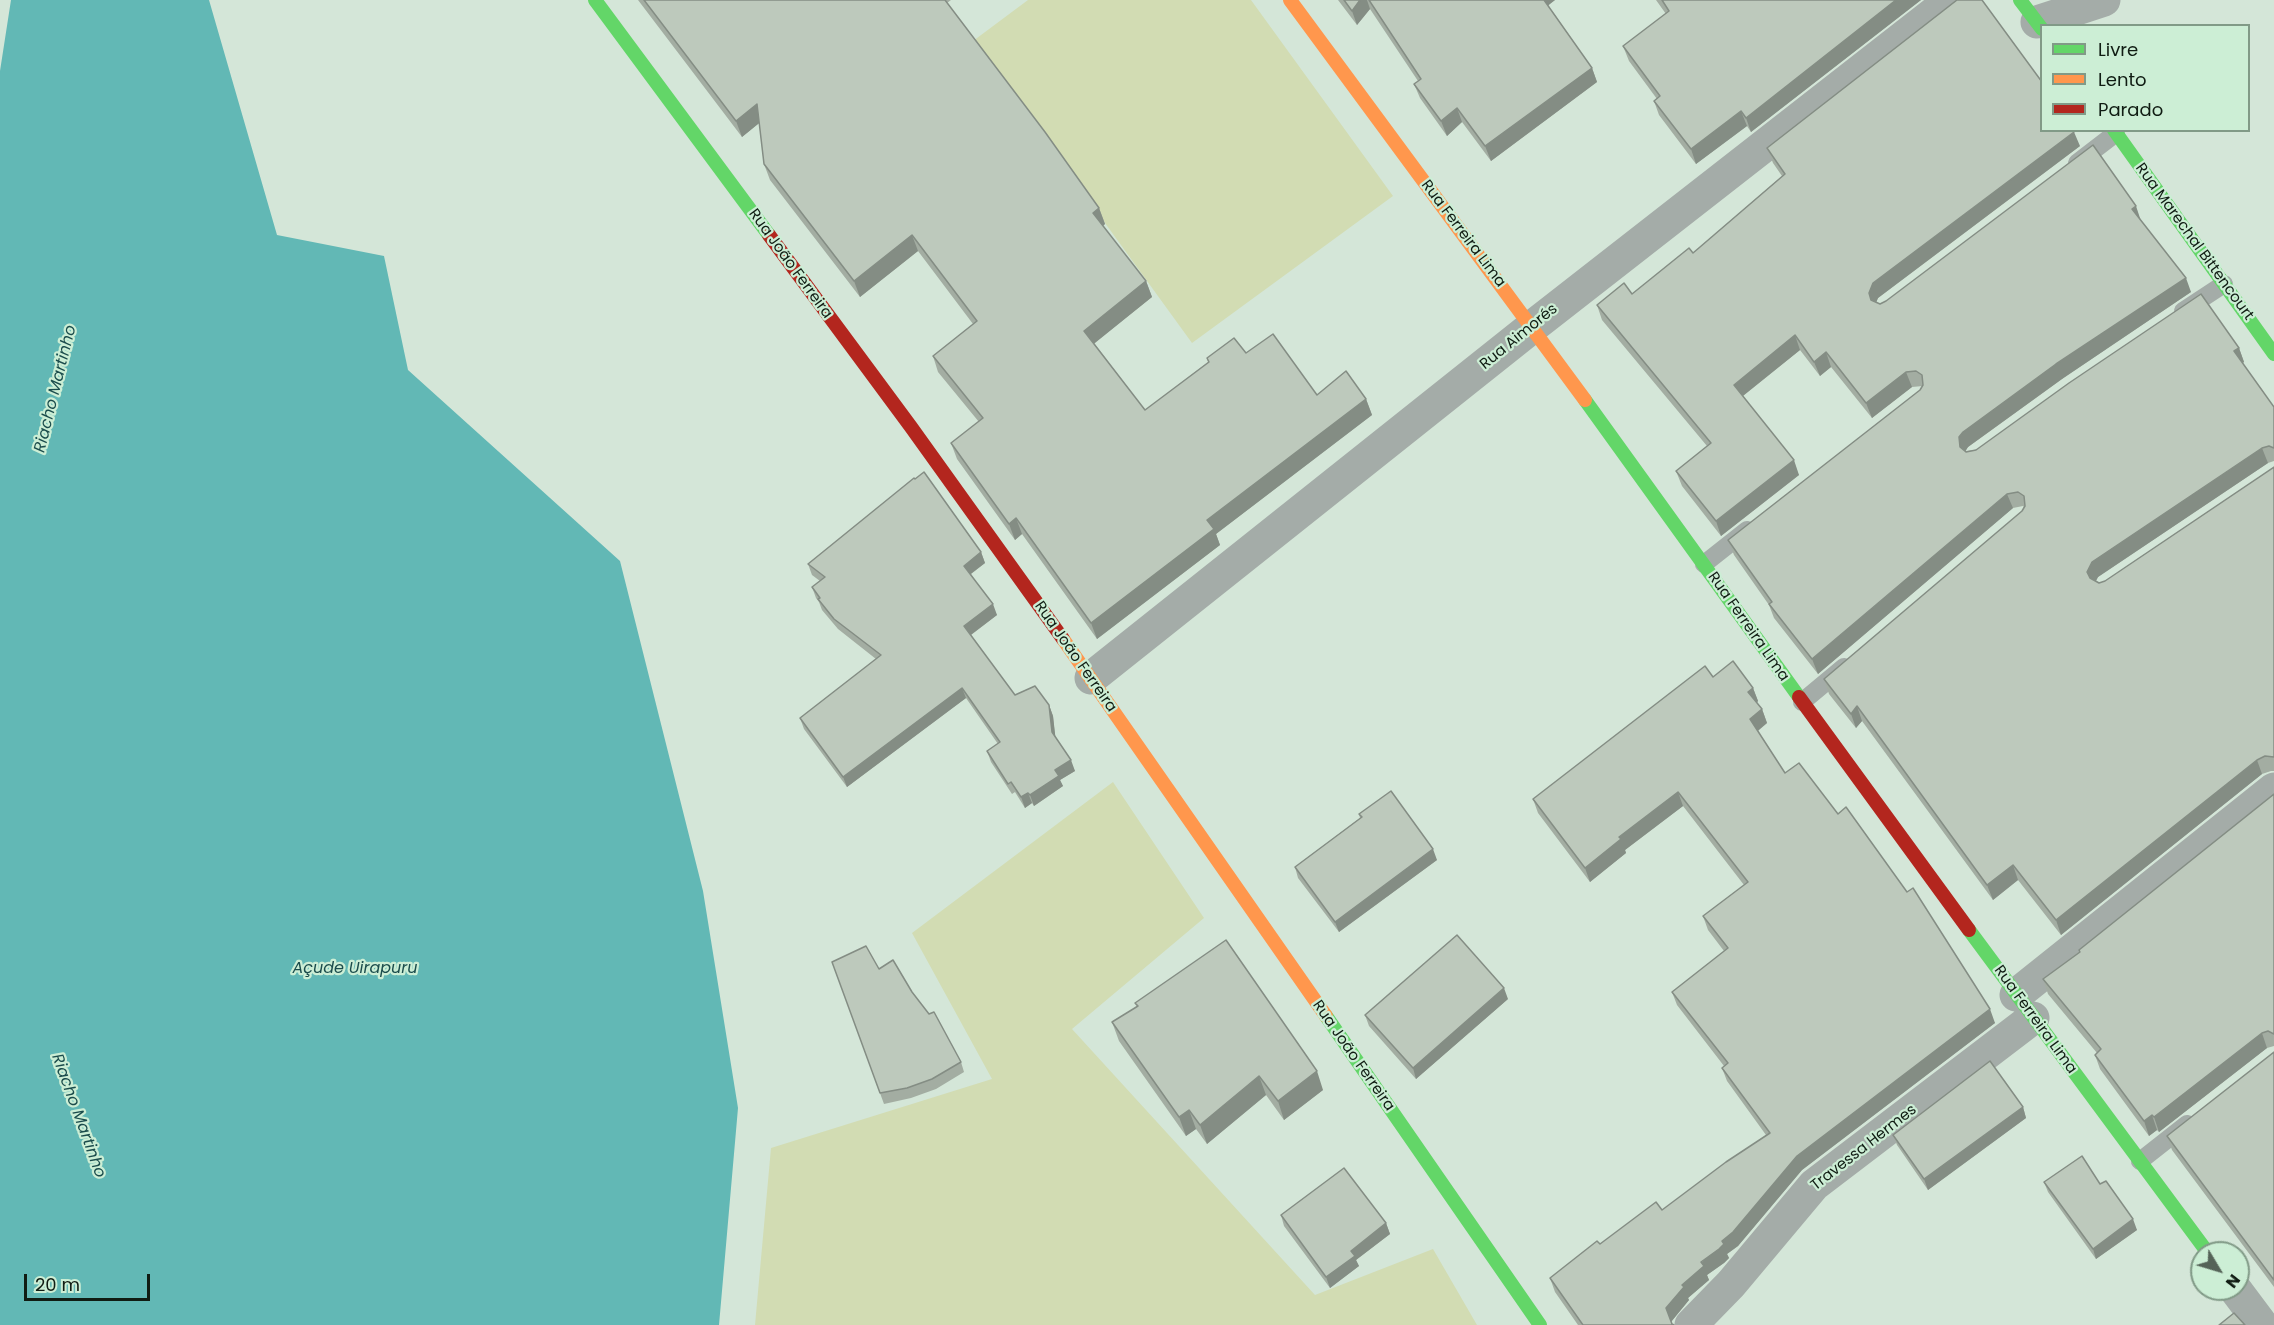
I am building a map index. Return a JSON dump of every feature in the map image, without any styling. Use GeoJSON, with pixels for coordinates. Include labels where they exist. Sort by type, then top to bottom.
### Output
{"type":"FeatureCollection","features":[{"type":"Feature","properties":{"kind":"street","name":"Rua João Ferreira"},"geometry":{"type":"LineString","coordinates":[[595,0],[911,428],[1091,678],[1540,1325]]}},
{"type":"Feature","properties":{"kind":"street","name":"Rua Ferreira Lima"},"geometry":{"type":"LineString","coordinates":[[1290,0],[1532,327],[2024,1006],[2199,1241]]}},
{"type":"Feature","properties":{"kind":"street","name":"Rua Aimorés"},"geometry":{"type":"LineString","coordinates":[[1091,678],[1532,327],[1951,0]]}},
{"type":"Feature","properties":{"kind":"street"},"geometry":{"type":"LineString","coordinates":[[2033,17],[2104,0]]}},
{"type":"Feature","properties":{"kind":"street","name":"Rua Marechal Bittencourt"},"geometry":{"type":"LineString","coordinates":[[2115,132],[2274,354]]}},
{"type":"Feature","properties":{"kind":"street","name":"Travessa Hermes"},"geometry":{"type":"LineString","coordinates":[[1691,1325],[1723,1293],[1814,1185],[2274,789]]}},
{"type":"Feature","properties":{"kind":"street"},"geometry":{"type":"LineString","coordinates":[[2244,1301],[2262,1325]]}},
{"type":"Feature","properties":{"kind":"lane"},"geometry":{"type":"LineString","coordinates":[[2067,171],[2115,132]]}},
{"type":"Feature","properties":{"kind":"lane"},"geometry":{"type":"LineString","coordinates":[[2164,324],[2224,284]]}},
{"type":"Feature","properties":{"kind":"lane"},"geometry":{"type":"LineString","coordinates":[[1704,564],[1760,520]]}},
{"type":"Feature","properties":{"kind":"lane"},"geometry":{"type":"LineString","coordinates":[[1802,702],[1856,656]]}},
{"type":"Feature","properties":{"kind":"lane"},"geometry":{"type":"LineString","coordinates":[[2140,1161],[2202,1112]]}},
{"type":"Feature","properties":{"kind":"green space"},"geometry":{"type":"Polygon","coordinates":[[[1028,0],[1251,0],[1393,196],[1192,343],[973,41],[1028,0]]]}},
{"type":"Feature","properties":{"kind":"green space"},"geometry":{"type":"Polygon","coordinates":[[[1113,782],[1204,918],[1072,1029],[1315,1295],[1433,1249],[1477,1325],[755,1325],[771,1148],[992,1079],[912,933],[1113,782]]]}},
{"type":"Feature","properties":{"kind":"water","name":"Açude Uirapuru"},"geometry":{"type":"Polygon","coordinates":[[[11,0],[209,0],[277,235],[384,256],[408,370],[620,561],[703,891],[738,1108],[719,1325],[0,1325],[0,71],[11,0]]]}},
{"type":"Feature","properties":{"kind":"building"},"geometry":{"type":"Polygon","coordinates":[[[644,0],[945,0],[1045,132],[1099,208],[1093,213],[1146,281],[1084,331],[1145,410],[1209,362],[1207,358],[1234,338],[1246,353],[1273,334],[1317,395],[1346,371],[1366,399],[1207,520],[1214,529],[1091,623],[1016,518],[1009,524],[951,443],[983,418],[933,356],[977,321],[912,235],[854,281],[764,164],[757,104],[736,121],[644,0]]]}},
{"type":"Feature","properties":{"kind":"building"},"geometry":{"type":"Polygon","coordinates":[[[1344,0],[1360,0],[1352,11],[1344,0]]]}},
{"type":"Feature","properties":{"kind":"building"},"geometry":{"type":"Polygon","coordinates":[[[1369,0],[1544,0],[1592,68],[1485,146],[1457,108],[1441,121],[1414,84],[1421,79],[1369,0]]]}},
{"type":"Feature","properties":{"kind":"building"},"geometry":{"type":"Polygon","coordinates":[[[1662,0],[1896,0],[1746,118],[1741,111],[1691,149],[1654,101],[1660,96],[1623,46],[1669,11],[1662,0]]]}},
{"type":"Feature","properties":{"kind":"building"},"geometry":{"type":"Polygon","coordinates":[[[1957,0],[1982,0],[2040,79],[2040,132],[2074,132],[1873,283],[1869,293],[1871,300],[1880,304],[1886,301],[2093,145],[2136,206],[2132,209],[2186,278],[2056,364],[1963,432],[1959,437],[1960,447],[1966,452],[1976,450],[2069,383],[2201,294],[2239,348],[2234,351],[2274,407],[2274,448],[2269,446],[2262,448],[2092,562],[2087,572],[2090,578],[2099,583],[2105,581],[2274,467],[2274,757],[2265,756],[2257,760],[2056,920],[2013,865],[1987,885],[1857,706],[1851,714],[1824,679],[2022,511],[2025,506],[2024,496],[2018,492],[2007,494],[1812,659],[1769,604],[1772,602],[1728,540],[1920,390],[1923,385],[1922,375],[1916,371],[1906,372],[1866,403],[1826,352],[1814,362],[1795,335],[1734,385],[1794,460],[1716,521],[1676,471],[1711,443],[1597,305],[1624,283],[1632,294],[1689,248],[1693,253],[1785,174],[1767,148],[1957,0]]]}},
{"type":"Feature","properties":{"kind":"building"},"geometry":{"type":"Polygon","coordinates":[[[924,472],[981,552],[964,566],[993,604],[964,626],[1015,695],[1035,686],[1049,705],[1052,732],[1071,760],[1055,770],[1059,776],[1030,795],[1028,793],[1021,797],[1011,782],[1008,784],[987,751],[1000,742],[962,688],[843,777],[800,718],[881,655],[834,619],[818,599],[820,598],[812,587],[825,577],[808,564],[924,472]]]}},
{"type":"Feature","properties":{"kind":"building"},"geometry":{"type":"Polygon","coordinates":[[[1733,661],[1753,688],[1748,692],[1762,709],[1750,719],[1785,773],[1799,763],[1838,814],[1846,807],[1907,892],[1913,888],[1990,1009],[1797,1156],[1733,1232],[1722,1241],[1724,1244],[1701,1262],[1704,1266],[1682,1285],[1684,1287],[1666,1308],[1674,1325],[1583,1325],[1550,1278],[1597,1241],[1600,1244],[1656,1202],[1662,1210],[1726,1162],[1770,1133],[1722,1068],[1728,1063],[1672,992],[1728,948],[1703,916],[1748,882],[1678,792],[1619,837],[1621,839],[1585,868],[1533,799],[1705,666],[1713,677],[1733,661]]]}},
{"type":"Feature","properties":{"kind":"building"},"geometry":{"type":"Polygon","coordinates":[[[1391,791],[1433,849],[1335,922],[1295,867],[1362,817],[1359,814],[1391,791]]]}},
{"type":"Feature","properties":{"kind":"building"},"geometry":{"type":"Polygon","coordinates":[[[2274,794],[2274,1034],[2268,1031],[2262,1033],[2154,1117],[2152,1115],[2144,1121],[2095,1055],[2101,1049],[2043,979],[2080,952],[2079,950],[2274,794]]]}},
{"type":"Feature","properties":{"kind":"building"},"geometry":{"type":"Polygon","coordinates":[[[1457,935],[1504,988],[1413,1068],[1365,1015],[1457,935]]]}},
{"type":"Feature","properties":{"kind":"building"},"geometry":{"type":"Polygon","coordinates":[[[1226,940],[1317,1071],[1278,1101],[1259,1076],[1200,1125],[1189,1110],[1179,1117],[1112,1022],[1138,1006],[1135,1003],[1226,940]]]}},
{"type":"Feature","properties":{"kind":"building"},"geometry":{"type":"Polygon","coordinates":[[[866,946],[879,969],[893,960],[912,992],[929,1014],[934,1012],[961,1062],[932,1079],[907,1088],[880,1093],[832,962],[866,946]]]}},
{"type":"Feature","properties":{"kind":"building"},"geometry":{"type":"Polygon","coordinates":[[[2274,1052],[2274,1280],[2250,1248],[2250,1241],[2245,1241],[2167,1136],[2274,1052]]]}},
{"type":"Feature","properties":{"kind":"building"},"geometry":{"type":"Polygon","coordinates":[[[1990,1061],[2023,1107],[1924,1179],[1893,1135],[1990,1061]]]}},
{"type":"Feature","properties":{"kind":"building"},"geometry":{"type":"Polygon","coordinates":[[[2082,1156],[2100,1184],[2106,1181],[2133,1219],[2093,1249],[2044,1182],[2082,1156]]]}},
{"type":"Feature","properties":{"kind":"building"},"geometry":{"type":"Polygon","coordinates":[[[1344,1168],[1386,1223],[1351,1251],[1355,1256],[1326,1277],[1281,1215],[1344,1168]]]}},
{"type":"Feature","properties":{"kind":"building"},"geometry":{"type":"Polygon","coordinates":[[[2234,1313],[2245,1325],[2219,1325],[2234,1313]]]}},
{"type":"Feature","properties":{"kind":"traffic: fast"},"geometry":{"type":"LineString","coordinates":[[595,0],[769,235]]}},
{"type":"Feature","properties":{"kind":"traffic: fast"},"geometry":{"type":"LineString","coordinates":[[2020,0],[2040,26]]}},
{"type":"Feature","properties":{"kind":"traffic: fast"},"geometry":{"type":"LineString","coordinates":[[2115,132],[2274,354]]}},
{"type":"Feature","properties":{"kind":"traffic: fast"},"geometry":{"type":"LineString","coordinates":[[1585,400],[1799,697]]}},
{"type":"Feature","properties":{"kind":"traffic: fast"},"geometry":{"type":"LineString","coordinates":[[1969,930],[2199,1241]]}},
{"type":"Feature","properties":{"kind":"traffic: fast"},"geometry":{"type":"LineString","coordinates":[[1326,1016],[1540,1325]]}},
{"type":"Feature","properties":{"kind":"traffic: slow"},"geometry":{"type":"LineString","coordinates":[[1290,0],[1585,400]]}},
{"type":"Feature","properties":{"kind":"traffic: slow"},"geometry":{"type":"LineString","coordinates":[[1063,639],[1326,1016]]}},
{"type":"Feature","properties":{"kind":"traffic: jam"},"geometry":{"type":"LineString","coordinates":[[769,235],[911,427],[1063,639]]}},
{"type":"Feature","properties":{"kind":"traffic: jam"},"geometry":{"type":"LineString","coordinates":[[1799,697],[1969,930]]}},
{"type":"Feature","properties":{"kind":"water label","name":"Riacho Martinho"},"geometry":{"type":"Point","coordinates":[56,389]}},
{"type":"Feature","properties":{"kind":"water label","name":"Riacho Martinho"},"geometry":{"type":"Point","coordinates":[78,1116]}}]}
